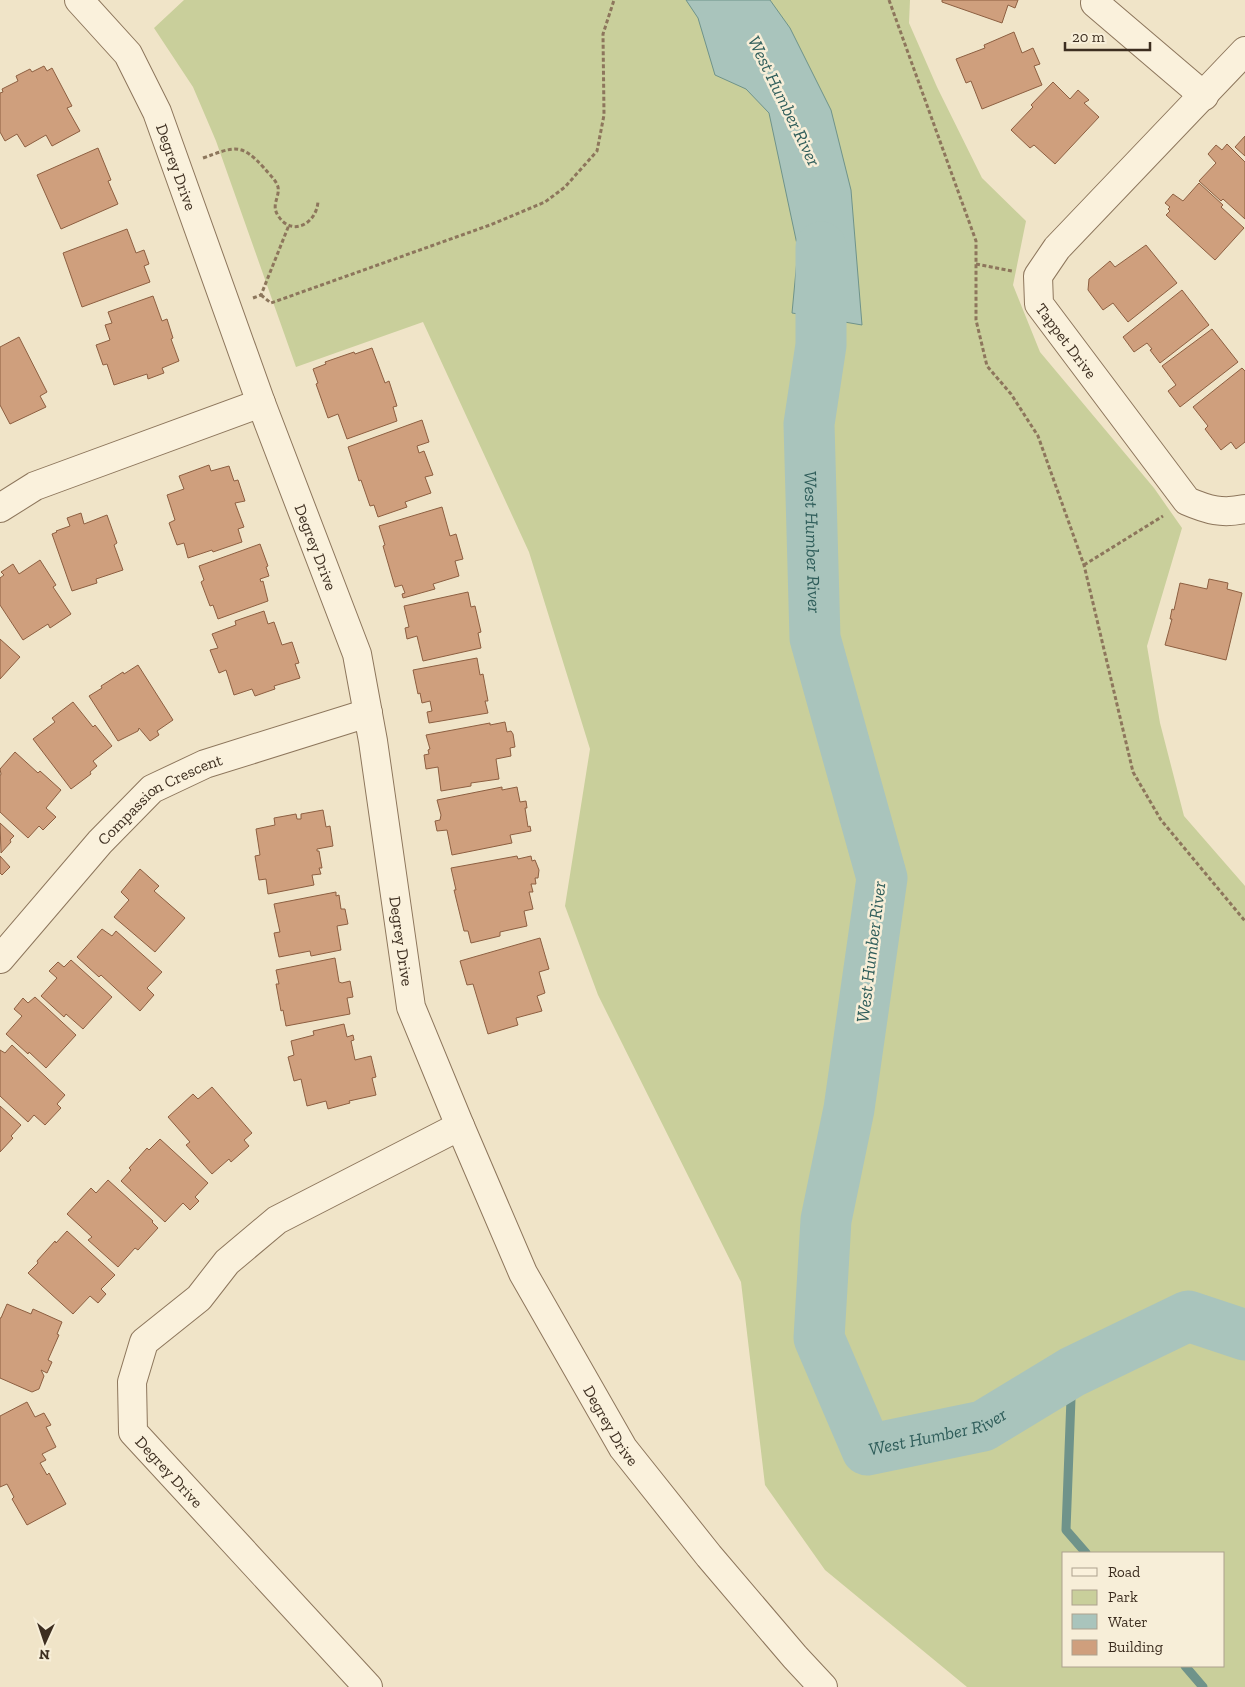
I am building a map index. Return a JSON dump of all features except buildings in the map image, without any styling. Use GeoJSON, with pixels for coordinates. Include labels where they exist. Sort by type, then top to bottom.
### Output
{"type":"FeatureCollection","features":[{"type":"Feature","properties":{"kind":"street","name":"Degrey Drive"},"geometry":{"type":"LineString","coordinates":[[79,0],[128,54],[157,112],[261,403],[357,654],[373,740],[411,1007],[523,1274],[623,1448],[709,1556],[823,1687]]}},
{"type":"Feature","properties":{"kind":"street"},"geometry":{"type":"LineString","coordinates":[[1095,3],[1204,96]]}},
{"type":"Feature","properties":{"kind":"street"},"geometry":{"type":"LineString","coordinates":[[1038,276],[1057,248],[1245,51]]}},
{"type":"Feature","properties":{"kind":"street","name":"Tappet Drive"},"geometry":{"type":"LineString","coordinates":[[1038,276],[1039,304],[1186,501]]}},
{"type":"Feature","properties":{"kind":"street"},"geometry":{"type":"LineString","coordinates":[[0,508],[35,486],[261,403]]}},
{"type":"Feature","properties":{"kind":"street"},"geometry":{"type":"LineString","coordinates":[[1186,501],[1208,510],[1230,512],[1245,509]]}},
{"type":"Feature","properties":{"kind":"street","name":"Compassion Crescent"},"geometry":{"type":"LineString","coordinates":[[0,959],[100,842],[152,789],[204,764],[368,713]]}},
{"type":"Feature","properties":{"kind":"street","name":"Degrey Drive"},"geometry":{"type":"LineString","coordinates":[[368,1687],[133,1432],[132,1382],[144,1342],[199,1298],[227,1262],[277,1220],[460,1126]]}},
{"type":"Feature","properties":{"kind":"path"},"geometry":{"type":"LineString","coordinates":[[289,225],[261,295],[271,303],[490,225],[545,202],[565,187],[597,152],[604,115],[603,34],[614,0]]}},
{"type":"Feature","properties":{"kind":"path"},"geometry":{"type":"LineString","coordinates":[[889,0],[976,241],[976,320],[987,366],[1011,394],[1038,436],[1084,565],[1133,772],[1161,820],[1245,921]]}},
{"type":"Feature","properties":{"kind":"path"},"geometry":{"type":"LineString","coordinates":[[177,167],[231,148],[244,150],[252,155],[278,186],[274,206],[280,219],[289,225],[299,226],[311,220],[318,208],[318,201]]}},
{"type":"Feature","properties":{"kind":"path"},"geometry":{"type":"LineString","coordinates":[[976,264],[1038,276]]}},
{"type":"Feature","properties":{"kind":"path"},"geometry":{"type":"LineString","coordinates":[[1084,565],[1186,501]]}},
{"type":"Feature","properties":{"kind":"green space"},"geometry":{"type":"Polygon","coordinates":[[[184,0],[910,0],[909,23],[937,87],[982,178],[1026,221],[1013,285],[1040,352],[1154,488],[1182,528],[1147,646],[1160,723],[1184,816],[1245,886],[1245,1687],[967,1687],[825,1570],[765,1485],[741,1282],[598,995],[565,906],[590,749],[529,552],[423,322],[296,367],[216,141],[193,87],[154,28],[184,0]]]}},
{"type":"Feature","properties":{"kind":"water"},"geometry":{"type":"Polygon","coordinates":[[[686,0],[770,0],[790,28],[831,110],[851,190],[862,325],[792,313],[798,249],[769,113],[746,89],[715,75],[698,18],[686,0]]]}},
{"type":"Feature","properties":{"kind":"waterway","name":"West Humber River"},"geometry":{"type":"LineString","coordinates":[[821,247],[821,345],[809,424],[815,638],[882,878],[849,1109],[826,1220],[819,1338],[867,1450],[983,1426],[1072,1372],[1188,1316],[1245,1335]]}},
{"type":"Feature","properties":{"kind":"waterway"},"geometry":{"type":"LineString","coordinates":[[1072,1372],[1066,1530],[1085,1552]]}},
{"type":"Feature","properties":{"kind":"waterway"},"geometry":{"type":"LineString","coordinates":[[1186,1667],[1203,1687]]}}]}
